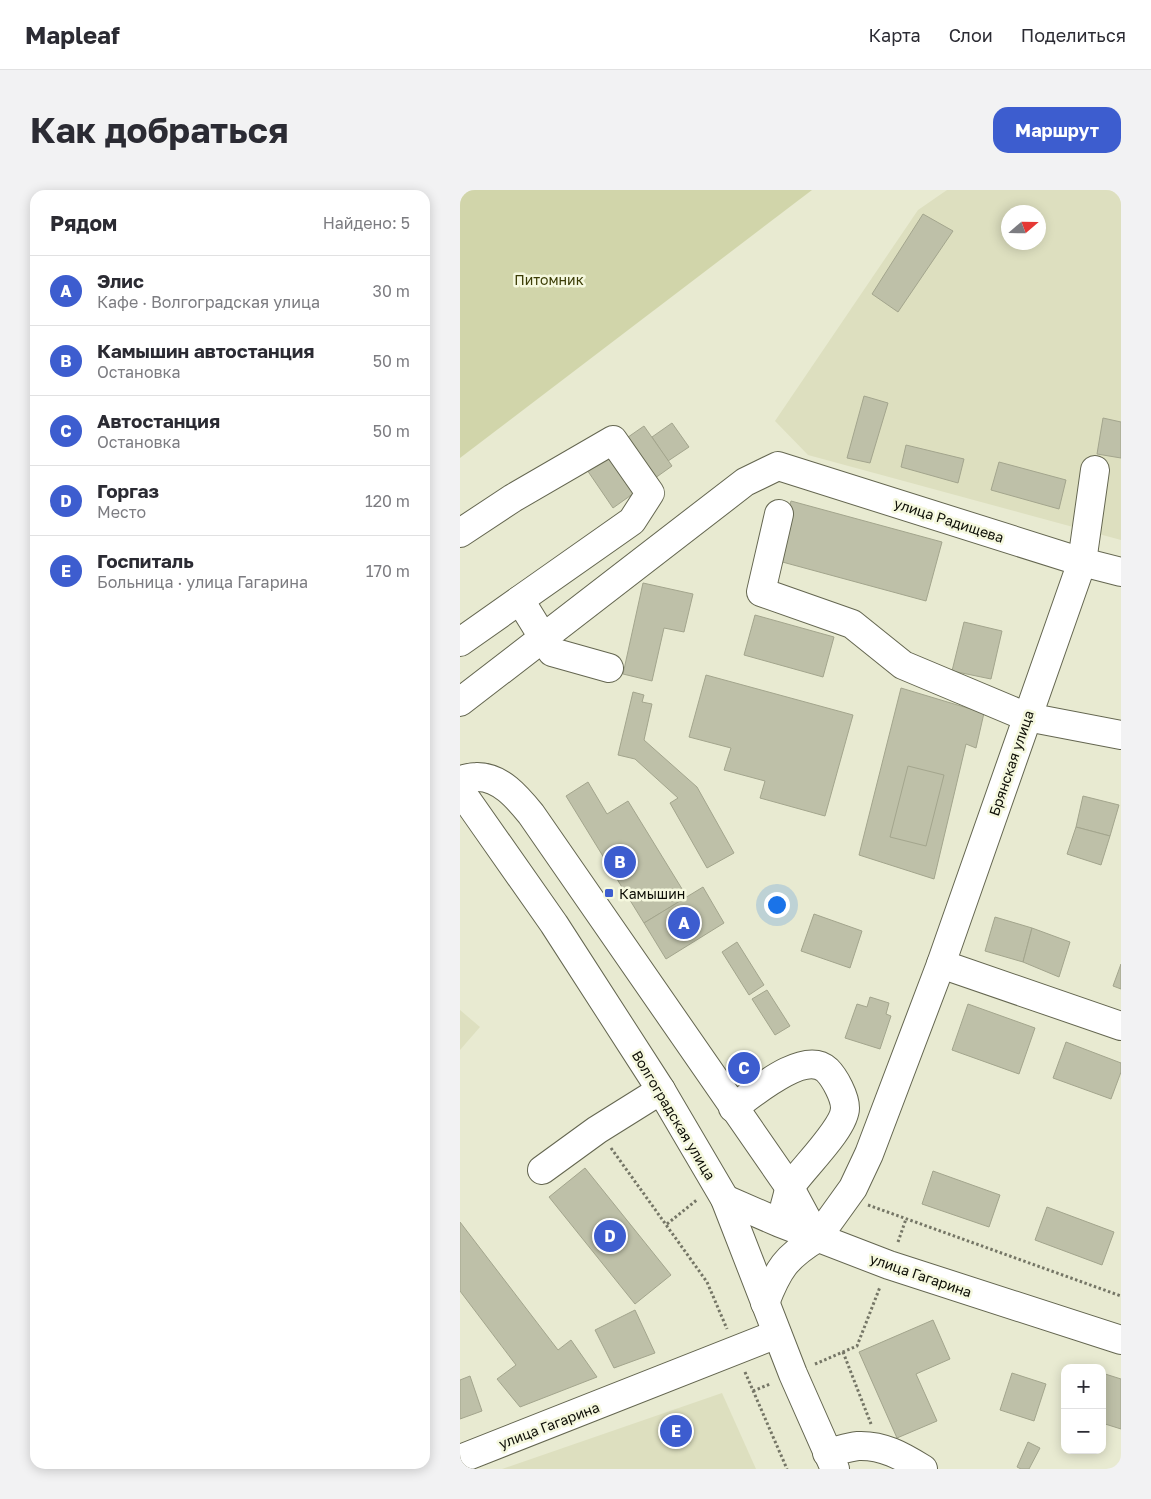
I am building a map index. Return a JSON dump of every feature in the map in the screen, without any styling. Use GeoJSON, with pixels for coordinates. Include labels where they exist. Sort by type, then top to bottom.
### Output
{"type":"FeatureCollection","features":[{"type":"Feature","properties":{"kind":"street"},"geometry":{"type":"LineString","coordinates":[[460,532],[512,498],[613,440],[650,493],[632,521],[460,642]]}},
{"type":"Feature","properties":{"kind":"street","name":"улица Радищева"},"geometry":{"type":"LineString","coordinates":[[543,638],[745,482],[778,466],[1082,562],[1121,572]]}},
{"type":"Feature","properties":{"kind":"street","name":"Брянская улица"},"geometry":{"type":"LineString","coordinates":[[818,1238],[853,1188],[869,1154],[941,964],[1082,562],[1095,470]]}},
{"type":"Feature","properties":{"kind":"street"},"geometry":{"type":"LineString","coordinates":[[779,514],[761,592],[852,624],[903,665],[1027,717],[1121,735]]}},
{"type":"Feature","properties":{"kind":"street"},"geometry":{"type":"LineString","coordinates":[[520,600],[552,652],[609,668]]}},
{"type":"Feature","properties":{"kind":"street"},"geometry":{"type":"LineString","coordinates":[[460,702],[543,638]]}},
{"type":"Feature","properties":{"kind":"street"},"geometry":{"type":"LineString","coordinates":[[460,780],[478,777],[492,780],[513,792],[531,814],[790,1188],[818,1238],[798,1250],[785,1263],[774,1278],[765,1303]]}},
{"type":"Feature","properties":{"kind":"street","name":"Волгоградская улица"},"geometry":{"type":"LineString","coordinates":[[460,790],[554,924],[661,1090],[725,1199],[792,1374],[831,1461]]}},
{"type":"Feature","properties":{"kind":"street"},"geometry":{"type":"LineString","coordinates":[[941,964],[1121,1026]]}},
{"type":"Feature","properties":{"kind":"street"},"geometry":{"type":"LineString","coordinates":[[733,1108],[790,1069],[811,1064],[826,1069],[840,1087],[845,1108],[838,1128],[790,1188],[780,1223]]}},
{"type":"Feature","properties":{"kind":"street"},"geometry":{"type":"LineString","coordinates":[[542,1170],[597,1130],[661,1090]]}},
{"type":"Feature","properties":{"kind":"street","name":"улица Гагарина"},"geometry":{"type":"LineString","coordinates":[[725,1199],[780,1223],[889,1265],[1121,1340]]}},
{"type":"Feature","properties":{"kind":"street","name":"улица Гагарина"},"geometry":{"type":"LineString","coordinates":[[460,1459],[777,1334]]}},
{"type":"Feature","properties":{"kind":"street"},"geometry":{"type":"LineString","coordinates":[[831,1461],[857,1446],[881,1448],[902,1456],[923,1469]]}},
{"type":"Feature","properties":{"kind":"path"},"geometry":{"type":"LineString","coordinates":[[597,1130],[707,1282],[787,1469]]}},
{"type":"Feature","properties":{"kind":"path"},"geometry":{"type":"LineString","coordinates":[[853,1188],[869,1206],[1121,1296]]}},
{"type":"Feature","properties":{"kind":"path"},"geometry":{"type":"LineString","coordinates":[[752,1391],[858,1346],[906,1220]]}},
{"type":"Feature","properties":{"kind":"path"},"geometry":{"type":"LineString","coordinates":[[843,1352],[881,1448]]}},
{"type":"Feature","properties":{"kind":"shaded area"},"geometry":{"type":"Polygon","coordinates":[[[947,190],[1121,190],[1121,540],[808,455],[775,421],[918,210],[947,190]]]}},
{"type":"Feature","properties":{"kind":"shaded area"},"geometry":{"type":"Polygon","coordinates":[[[460,1010],[480,1027],[460,1050],[460,1010]]]}},
{"type":"Feature","properties":{"kind":"shaded area"},"geometry":{"type":"Polygon","coordinates":[[[722,1393],[756,1469],[502,1469],[722,1393]]]}},
{"type":"Feature","properties":{"kind":"green space","name":"Питомник"},"geometry":{"type":"Polygon","coordinates":[[[460,190],[812,190],[460,458],[460,190]]]}},
{"type":"Feature","properties":{"kind":"building"},"geometry":{"type":"Polygon","coordinates":[[[923,214],[953,231],[898,312],[872,294],[923,214]]]}},
{"type":"Feature","properties":{"kind":"building"},"geometry":{"type":"Polygon","coordinates":[[[864,396],[888,403],[870,463],[847,458],[864,396]]]}},
{"type":"Feature","properties":{"kind":"building"},"geometry":{"type":"Polygon","coordinates":[[[1103,418],[1121,422],[1121,458],[1097,454],[1103,418]]]}},
{"type":"Feature","properties":{"kind":"building"},"geometry":{"type":"Polygon","coordinates":[[[672,423],[689,447],[668,461],[652,437],[672,423]]]}},
{"type":"Feature","properties":{"kind":"building"},"geometry":{"type":"Polygon","coordinates":[[[644,426],[672,466],[613,508],[585,467],[644,426]]]}},
{"type":"Feature","properties":{"kind":"building"},"geometry":{"type":"Polygon","coordinates":[[[906,445],[964,459],[958,483],[901,467],[906,445]]]}},
{"type":"Feature","properties":{"kind":"building"},"geometry":{"type":"Polygon","coordinates":[[[999,462],[1066,480],[1059,509],[991,490],[999,462]]]}},
{"type":"Feature","properties":{"kind":"building"},"geometry":{"type":"Polygon","coordinates":[[[791,501],[942,542],[926,601],[775,560],[791,501]]]}},
{"type":"Feature","properties":{"kind":"building"},"geometry":{"type":"Polygon","coordinates":[[[643,583],[693,594],[684,632],[664,628],[652,681],[623,674],[643,583]]]}},
{"type":"Feature","properties":{"kind":"building"},"geometry":{"type":"Polygon","coordinates":[[[755,615],[834,637],[823,677],[744,655],[755,615]]]}},
{"type":"Feature","properties":{"kind":"building"},"geometry":{"type":"Polygon","coordinates":[[[964,622],[1002,631],[991,679],[952,671],[964,622]]]}},
{"type":"Feature","properties":{"kind":"building"},"geometry":{"type":"Polygon","coordinates":[[[706,675],[853,715],[825,816],[760,798],[765,781],[724,770],[731,748],[689,737],[706,675]]]}},
{"type":"Feature","properties":{"kind":"building"},"geometry":{"type":"Polygon","coordinates":[[[901,688],[984,713],[976,748],[966,744],[934,879],[859,855],[901,688]]]}},
{"type":"Feature","properties":{"kind":"building"},"geometry":{"type":"Polygon","coordinates":[[[633,692],[644,695],[642,702],[652,704],[644,740],[697,787],[734,853],[707,868],[670,803],[678,798],[635,759],[618,755],[633,692]]]}},
{"type":"Feature","properties":{"kind":"building"},"geometry":{"type":"Polygon","coordinates":[[[908,766],[944,775],[926,846],[890,837],[908,766]]]}},
{"type":"Feature","properties":{"kind":"building"},"geometry":{"type":"Polygon","coordinates":[[[588,782],[607,814],[628,801],[687,897],[644,923],[566,796],[588,782]]]}},
{"type":"Feature","properties":{"kind":"building"},"geometry":{"type":"Polygon","coordinates":[[[1083,796],[1119,805],[1110,836],[1076,827],[1083,796]]]}},
{"type":"Feature","properties":{"kind":"building"},"geometry":{"type":"Polygon","coordinates":[[[1076,827],[1110,836],[1101,865],[1067,854],[1076,827]]]}},
{"type":"Feature","properties":{"kind":"building"},"geometry":{"type":"Polygon","coordinates":[[[703,887],[724,923],[666,959],[644,923],[703,887]]]}},
{"type":"Feature","properties":{"kind":"building"},"geometry":{"type":"Polygon","coordinates":[[[814,914],[862,931],[850,968],[801,951],[814,914]]]}},
{"type":"Feature","properties":{"kind":"building"},"geometry":{"type":"Polygon","coordinates":[[[995,917],[1032,928],[1023,962],[985,951],[995,917]]]}},
{"type":"Feature","properties":{"kind":"building"},"geometry":{"type":"Polygon","coordinates":[[[1032,928],[1070,942],[1059,977],[1023,962],[1032,928]]]}},
{"type":"Feature","properties":{"kind":"building"},"geometry":{"type":"Polygon","coordinates":[[[737,942],[764,985],[749,995],[722,952],[737,942]]]}},
{"type":"Feature","properties":{"kind":"building"},"geometry":{"type":"Polygon","coordinates":[[[1121,964],[1121,989],[1113,986],[1121,964]]]}},
{"type":"Feature","properties":{"kind":"building"},"geometry":{"type":"Polygon","coordinates":[[[767,990],[790,1026],[775,1035],[752,999],[767,990]]]}},
{"type":"Feature","properties":{"kind":"building"},"geometry":{"type":"Polygon","coordinates":[[[870,997],[889,1003],[886,1014],[891,1016],[880,1049],[845,1038],[857,1004],[867,1007],[870,997]]]}},
{"type":"Feature","properties":{"kind":"building"},"geometry":{"type":"Polygon","coordinates":[[[968,1004],[1035,1028],[1019,1074],[952,1050],[968,1004]]]}},
{"type":"Feature","properties":{"kind":"building"},"geometry":{"type":"Polygon","coordinates":[[[1066,1042],[1121,1063],[1121,1072],[1111,1099],[1053,1078],[1066,1042]]]}},
{"type":"Feature","properties":{"kind":"building"},"geometry":{"type":"Polygon","coordinates":[[[585,1168],[671,1275],[635,1304],[549,1197],[585,1168]]]}},
{"type":"Feature","properties":{"kind":"building"},"geometry":{"type":"Polygon","coordinates":[[[933,1171],[1000,1195],[989,1227],[922,1204],[933,1171]]]}},
{"type":"Feature","properties":{"kind":"building"},"geometry":{"type":"Polygon","coordinates":[[[1047,1207],[1114,1232],[1102,1265],[1035,1240],[1047,1207]]]}},
{"type":"Feature","properties":{"kind":"building"},"geometry":{"type":"Polygon","coordinates":[[[460,1222],[558,1350],[571,1340],[597,1377],[520,1407],[497,1379],[516,1365],[460,1291],[460,1222]]]}},
{"type":"Feature","properties":{"kind":"building"},"geometry":{"type":"Polygon","coordinates":[[[635,1310],[655,1353],[614,1368],[595,1330],[635,1310]]]}},
{"type":"Feature","properties":{"kind":"building"},"geometry":{"type":"Polygon","coordinates":[[[933,1320],[950,1359],[916,1374],[937,1421],[897,1438],[859,1352],[933,1320]]]}},
{"type":"Feature","properties":{"kind":"building"},"geometry":{"type":"Polygon","coordinates":[[[1012,1373],[1046,1384],[1034,1421],[1000,1410],[1012,1373]]]}},
{"type":"Feature","properties":{"kind":"building"},"geometry":{"type":"Polygon","coordinates":[[[1106,1374],[1121,1379],[1121,1429],[1106,1424],[1106,1374]]]}},
{"type":"Feature","properties":{"kind":"building"},"geometry":{"type":"Polygon","coordinates":[[[470,1376],[482,1411],[460,1419],[460,1380],[470,1376]]]}},
{"type":"Feature","properties":{"kind":"building"},"geometry":{"type":"Polygon","coordinates":[[[1028,1442],[1040,1448],[1029,1469],[1021,1469],[1017,1467],[1028,1442]]]}},
{"type":"Feature","properties":{"kind":"place","name":"Камышин автостанция"},"geometry":{"type":"Point","coordinates":[620,862]}},
{"type":"Feature","properties":{"kind":"place","name":"Камышин"},"geometry":{"type":"Point","coordinates":[609,893]}},
{"type":"Feature","properties":{"kind":"place","name":"Элис"},"geometry":{"type":"Point","coordinates":[684,923]}},
{"type":"Feature","properties":{"kind":"place","name":"Автостанция"},"geometry":{"type":"Point","coordinates":[744,1068]}},
{"type":"Feature","properties":{"kind":"place","name":"Горгаз"},"geometry":{"type":"Point","coordinates":[610,1236]}},
{"type":"Feature","properties":{"kind":"place","name":"Госпиталь"},"geometry":{"type":"Point","coordinates":[676,1431]}}]}
